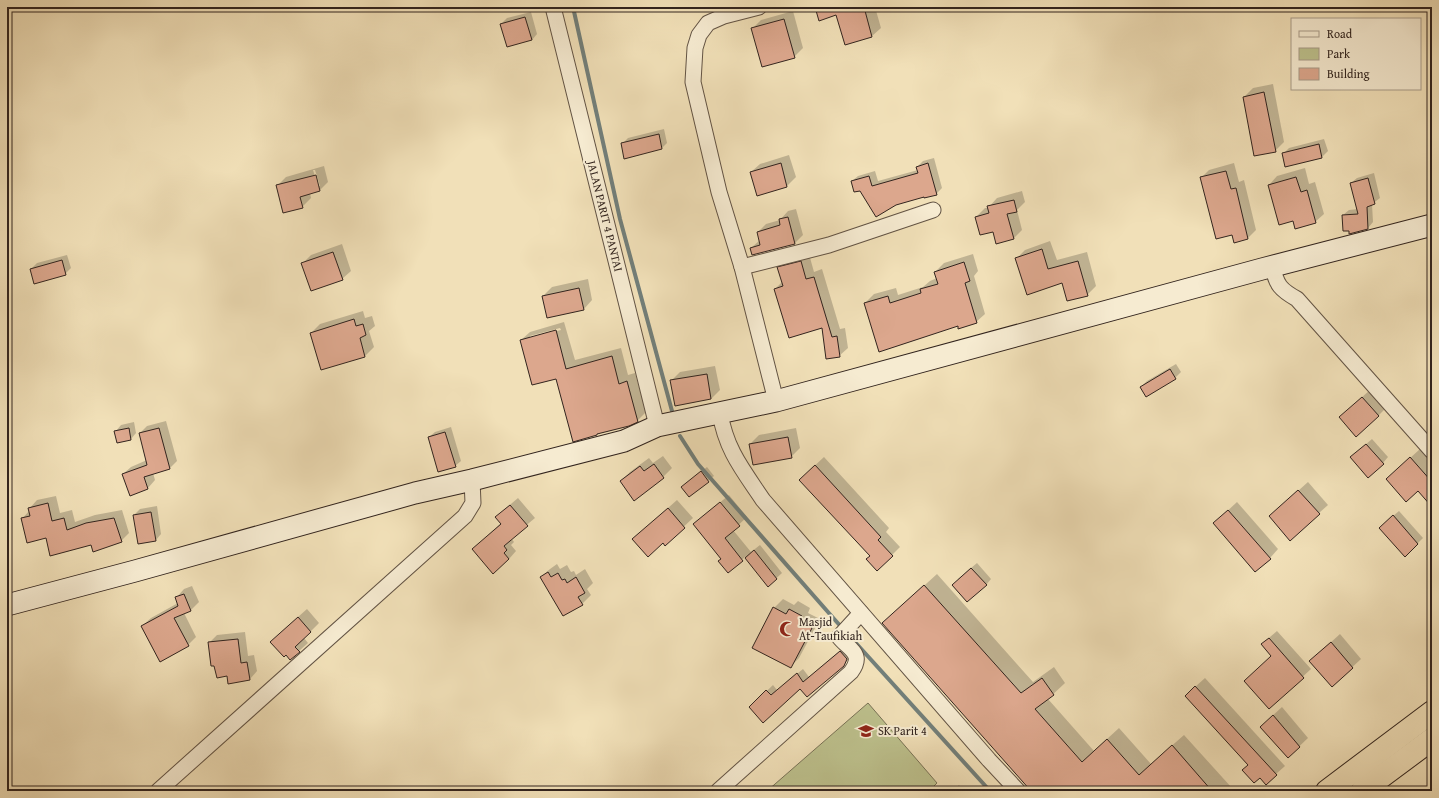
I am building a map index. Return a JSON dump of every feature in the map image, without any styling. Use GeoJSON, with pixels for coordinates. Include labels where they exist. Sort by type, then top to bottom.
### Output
{"type":"FeatureCollection","features":[{"type":"Feature","properties":{"kind":"highway"},"geometry":{"type":"LineString","coordinates":[[1327,791],[1432,712]]}},
{"type":"Feature","properties":{"kind":"highway"},"geometry":{"type":"LineString","coordinates":[[1362,791],[1432,739]]}},
{"type":"Feature","properties":{"kind":"street","name":"JALAN PARIT 4 PANTAI"},"geometry":{"type":"LineString","coordinates":[[552,7],[657,426]]}},
{"type":"Feature","properties":{"kind":"street"},"geometry":{"type":"LineString","coordinates":[[759,7],[724,16],[708,23],[699,35],[695,48],[692,82],[719,192],[742,268],[776,401]]}},
{"type":"Feature","properties":{"kind":"street"},"geometry":{"type":"LineString","coordinates":[[742,268],[829,244],[933,210]]}},
{"type":"Feature","properties":{"kind":"street"},"geometry":{"type":"LineString","coordinates":[[7,605],[415,493],[624,441],[657,426],[776,401],[1273,266],[1432,225]]}},
{"type":"Feature","properties":{"kind":"street"},"geometry":{"type":"LineString","coordinates":[[1273,266],[1275,277],[1279,286],[1287,294],[1297,299],[1432,451]]}},
{"type":"Feature","properties":{"kind":"street"},"geometry":{"type":"LineString","coordinates":[[720,413],[723,431],[736,460],[763,500],[989,760],[1018,791]]}},
{"type":"Feature","properties":{"kind":"street"},"geometry":{"type":"LineString","coordinates":[[158,791],[465,516],[473,503],[472,480]]}},
{"type":"Feature","properties":{"kind":"street"},"geometry":{"type":"LineString","coordinates":[[718,791],[852,672],[855,666],[856,658],[854,650],[839,637],[861,613]]}},
{"type":"Feature","properties":{"kind":"green space"},"geometry":{"type":"Polygon","coordinates":[[[868,703],[937,783],[929,791],[767,791],[868,703]]]}},
{"type":"Feature","properties":{"kind":"building"},"geometry":{"type":"Polygon","coordinates":[[[815,7],[864,7],[872,37],[845,45],[836,15],[819,21],[815,7]]]}},
{"type":"Feature","properties":{"kind":"building"},"geometry":{"type":"Polygon","coordinates":[[[525,17],[532,40],[507,47],[500,24],[525,17]]]}},
{"type":"Feature","properties":{"kind":"building"},"geometry":{"type":"Polygon","coordinates":[[[784,19],[795,58],[762,67],[751,28],[784,19]]]}},
{"type":"Feature","properties":{"kind":"building"},"geometry":{"type":"Polygon","coordinates":[[[1264,92],[1276,152],[1254,156],[1243,97],[1264,92]]]}},
{"type":"Feature","properties":{"kind":"building"},"geometry":{"type":"Polygon","coordinates":[[[659,134],[662,149],[624,159],[621,143],[659,134]]]}},
{"type":"Feature","properties":{"kind":"building"},"geometry":{"type":"Polygon","coordinates":[[[1319,144],[1322,158],[1285,167],[1282,153],[1319,144]]]}},
{"type":"Feature","properties":{"kind":"building"},"geometry":{"type":"Polygon","coordinates":[[[781,163],[787,187],[757,196],[750,172],[781,163]]]}},
{"type":"Feature","properties":{"kind":"building"},"geometry":{"type":"Polygon","coordinates":[[[928,163],[937,195],[896,205],[876,217],[860,191],[854,192],[851,181],[869,176],[872,186],[918,173],[916,167],[928,163]]]}},
{"type":"Feature","properties":{"kind":"building"},"geometry":{"type":"Polygon","coordinates":[[[1226,171],[1231,189],[1236,188],[1248,239],[1234,243],[1232,235],[1216,239],[1200,177],[1226,171]]]}},
{"type":"Feature","properties":{"kind":"building"},"geometry":{"type":"Polygon","coordinates":[[[316,175],[320,191],[300,197],[303,208],[283,213],[276,185],[316,175]]]}},
{"type":"Feature","properties":{"kind":"building"},"geometry":{"type":"Polygon","coordinates":[[[1296,177],[1301,192],[1307,190],[1316,223],[1295,229],[1293,221],[1279,225],[1268,185],[1296,177]]]}},
{"type":"Feature","properties":{"kind":"building"},"geometry":{"type":"Polygon","coordinates":[[[1368,178],[1375,204],[1367,207],[1368,229],[1349,234],[1349,231],[1343,231],[1342,215],[1358,214],[1350,183],[1368,178]]]}},
{"type":"Feature","properties":{"kind":"building"},"geometry":{"type":"Polygon","coordinates":[[[1014,200],[1017,212],[1007,214],[1014,239],[996,244],[993,232],[980,235],[975,217],[989,213],[987,206],[1014,200]]]}},
{"type":"Feature","properties":{"kind":"building"},"geometry":{"type":"Polygon","coordinates":[[[788,217],[795,244],[752,255],[750,248],[760,245],[757,232],[780,225],[779,219],[788,217]]]}},
{"type":"Feature","properties":{"kind":"building"},"geometry":{"type":"Polygon","coordinates":[[[1042,249],[1048,269],[1078,261],[1088,296],[1067,301],[1062,283],[1027,295],[1015,258],[1042,249]]]}},
{"type":"Feature","properties":{"kind":"building"},"geometry":{"type":"Polygon","coordinates":[[[333,252],[343,280],[311,291],[301,263],[333,252]]]}},
{"type":"Feature","properties":{"kind":"building"},"geometry":{"type":"Polygon","coordinates":[[[62,260],[66,275],[34,284],[30,269],[62,260]]]}},
{"type":"Feature","properties":{"kind":"building"},"geometry":{"type":"Polygon","coordinates":[[[801,261],[806,279],[814,277],[832,337],[837,336],[840,357],[826,359],[822,328],[789,338],[774,289],[783,286],[777,267],[801,261]]]}},
{"type":"Feature","properties":{"kind":"building"},"geometry":{"type":"Polygon","coordinates":[[[964,262],[970,281],[965,283],[977,323],[958,329],[958,326],[879,352],[864,303],[888,296],[890,303],[921,293],[920,289],[938,284],[934,272],[964,262]]]}},
{"type":"Feature","properties":{"kind":"building"},"geometry":{"type":"Polygon","coordinates":[[[579,288],[584,310],[547,318],[542,296],[579,288]]]}},
{"type":"Feature","properties":{"kind":"building"},"geometry":{"type":"Polygon","coordinates":[[[354,319],[356,326],[363,324],[366,335],[360,338],[365,357],[321,370],[310,333],[354,319]]]}},
{"type":"Feature","properties":{"kind":"building"},"geometry":{"type":"Polygon","coordinates":[[[556,330],[566,369],[612,356],[619,384],[627,381],[638,422],[573,442],[556,379],[532,385],[520,340],[556,330]]]}},
{"type":"Feature","properties":{"kind":"building"},"geometry":{"type":"Polygon","coordinates":[[[1170,369],[1176,379],[1146,397],[1140,387],[1170,369]]]}},
{"type":"Feature","properties":{"kind":"building"},"geometry":{"type":"Polygon","coordinates":[[[707,374],[711,399],[675,406],[670,380],[707,374]]]}},
{"type":"Feature","properties":{"kind":"building"},"geometry":{"type":"Polygon","coordinates":[[[1362,397],[1379,416],[1356,437],[1339,417],[1362,397]]]}},
{"type":"Feature","properties":{"kind":"building"},"geometry":{"type":"Polygon","coordinates":[[[129,428],[131,440],[117,443],[114,431],[129,428]]]}},
{"type":"Feature","properties":{"kind":"building"},"geometry":{"type":"Polygon","coordinates":[[[159,428],[170,469],[144,477],[148,489],[130,496],[122,474],[147,465],[139,433],[159,428]]]}},
{"type":"Feature","properties":{"kind":"building"},"geometry":{"type":"Polygon","coordinates":[[[445,432],[456,467],[438,472],[428,437],[445,432]]]}},
{"type":"Feature","properties":{"kind":"building"},"geometry":{"type":"Polygon","coordinates":[[[788,437],[792,458],[753,465],[749,444],[788,437]]]}},
{"type":"Feature","properties":{"kind":"building"},"geometry":{"type":"Polygon","coordinates":[[[1366,444],[1384,464],[1368,478],[1350,457],[1366,444]]]}},
{"type":"Feature","properties":{"kind":"building"},"geometry":{"type":"Polygon","coordinates":[[[1410,457],[1432,482],[1432,507],[1418,491],[1406,502],[1386,479],[1410,457]]]}},
{"type":"Feature","properties":{"kind":"building"},"geometry":{"type":"Polygon","coordinates":[[[654,464],[664,478],[634,501],[620,481],[640,466],[644,471],[654,464]]]}},
{"type":"Feature","properties":{"kind":"building"},"geometry":{"type":"Polygon","coordinates":[[[815,465],[881,537],[878,540],[893,556],[877,571],[866,559],[870,556],[799,480],[815,465]]]}},
{"type":"Feature","properties":{"kind":"building"},"geometry":{"type":"Polygon","coordinates":[[[701,471],[709,482],[689,497],[681,487],[701,471]]]}},
{"type":"Feature","properties":{"kind":"building"},"geometry":{"type":"Polygon","coordinates":[[[1298,490],[1320,514],[1290,541],[1269,516],[1298,490]]]}},
{"type":"Feature","properties":{"kind":"building"},"geometry":{"type":"Polygon","coordinates":[[[720,502],[740,526],[725,538],[743,561],[728,573],[718,561],[721,559],[693,524],[720,502]]]}},
{"type":"Feature","properties":{"kind":"building"},"geometry":{"type":"Polygon","coordinates":[[[48,503],[52,521],[64,518],[67,530],[86,523],[114,518],[122,542],[93,552],[91,545],[50,556],[46,538],[27,543],[21,518],[30,516],[28,508],[48,503]]]}},
{"type":"Feature","properties":{"kind":"building"},"geometry":{"type":"Polygon","coordinates":[[[510,505],[528,526],[504,546],[507,550],[504,553],[509,559],[493,574],[472,549],[501,524],[495,517],[510,505]]]}},
{"type":"Feature","properties":{"kind":"building"},"geometry":{"type":"Polygon","coordinates":[[[668,508],[685,528],[665,546],[663,543],[648,557],[632,539],[668,508]]]}},
{"type":"Feature","properties":{"kind":"building"},"geometry":{"type":"Polygon","coordinates":[[[1228,510],[1271,559],[1255,572],[1213,523],[1228,510]]]}},
{"type":"Feature","properties":{"kind":"building"},"geometry":{"type":"Polygon","coordinates":[[[151,512],[156,541],[138,544],[133,515],[151,512]]]}},
{"type":"Feature","properties":{"kind":"building"},"geometry":{"type":"Polygon","coordinates":[[[1393,515],[1418,544],[1405,557],[1379,528],[1393,515]]]}},
{"type":"Feature","properties":{"kind":"building"},"geometry":{"type":"Polygon","coordinates":[[[754,550],[777,579],[768,587],[745,558],[754,550]]]}},
{"type":"Feature","properties":{"kind":"building"},"geometry":{"type":"Polygon","coordinates":[[[971,568],[987,585],[967,602],[952,585],[971,568]]]}},
{"type":"Feature","properties":{"kind":"building"},"geometry":{"type":"Polygon","coordinates":[[[548,572],[551,577],[558,573],[562,580],[565,579],[567,583],[576,577],[585,593],[578,597],[583,605],[563,616],[540,577],[548,572]]]}},
{"type":"Feature","properties":{"kind":"building"},"geometry":{"type":"Polygon","coordinates":[[[924,585],[1021,693],[1042,678],[1054,695],[1035,709],[1082,762],[1107,739],[1139,775],[1172,745],[1212,791],[1031,791],[882,623],[924,585]]]}},
{"type":"Feature","properties":{"kind":"building"},"geometry":{"type":"Polygon","coordinates":[[[184,594],[191,611],[174,618],[189,646],[160,662],[141,626],[178,606],[175,597],[184,594]]]}},
{"type":"Feature","properties":{"kind":"building"},"geometry":{"type":"Polygon","coordinates":[[[773,607],[786,614],[789,609],[802,616],[800,622],[812,628],[791,668],[752,648],[773,607]]]}},
{"type":"Feature","properties":{"kind":"building"},"geometry":{"type":"Polygon","coordinates":[[[298,617],[311,632],[295,647],[300,652],[290,660],[286,655],[284,657],[270,642],[298,617]]]}},
{"type":"Feature","properties":{"kind":"building"},"geometry":{"type":"Polygon","coordinates":[[[1269,638],[1304,678],[1269,709],[1244,681],[1271,656],[1261,644],[1269,638]]]}},
{"type":"Feature","properties":{"kind":"building"},"geometry":{"type":"Polygon","coordinates":[[[238,639],[241,663],[247,662],[250,680],[228,684],[227,676],[217,678],[214,666],[211,666],[208,642],[238,639]]]}},
{"type":"Feature","properties":{"kind":"building"},"geometry":{"type":"Polygon","coordinates":[[[1331,642],[1353,668],[1332,687],[1309,661],[1331,642]]]}},
{"type":"Feature","properties":{"kind":"building"},"geometry":{"type":"Polygon","coordinates":[[[840,651],[847,659],[844,666],[807,697],[800,689],[763,723],[749,707],[766,690],[771,695],[797,673],[803,682],[840,651]]]}},
{"type":"Feature","properties":{"kind":"building"},"geometry":{"type":"Polygon","coordinates":[[[1195,686],[1277,775],[1266,785],[1260,778],[1254,783],[1242,770],[1248,765],[1185,696],[1195,686]]]}},
{"type":"Feature","properties":{"kind":"building"},"geometry":{"type":"Polygon","coordinates":[[[1273,715],[1300,747],[1288,758],[1260,727],[1273,715]]]}},
{"type":"Feature","properties":{"kind":"waterway"},"geometry":{"type":"LineString","coordinates":[[573,7],[620,219],[672,411]]}},
{"type":"Feature","properties":{"kind":"waterway"},"geometry":{"type":"LineString","coordinates":[[680,436],[698,464],[835,620],[990,791]]}},
{"type":"Feature","properties":{"kind":"place","name":"Masjid At-Taufikiah"},"geometry":{"type":"Point","coordinates":[787,629]}},
{"type":"Feature","properties":{"kind":"place","name":"SK Parit 4"},"geometry":{"type":"Point","coordinates":[866,731]}}]}
